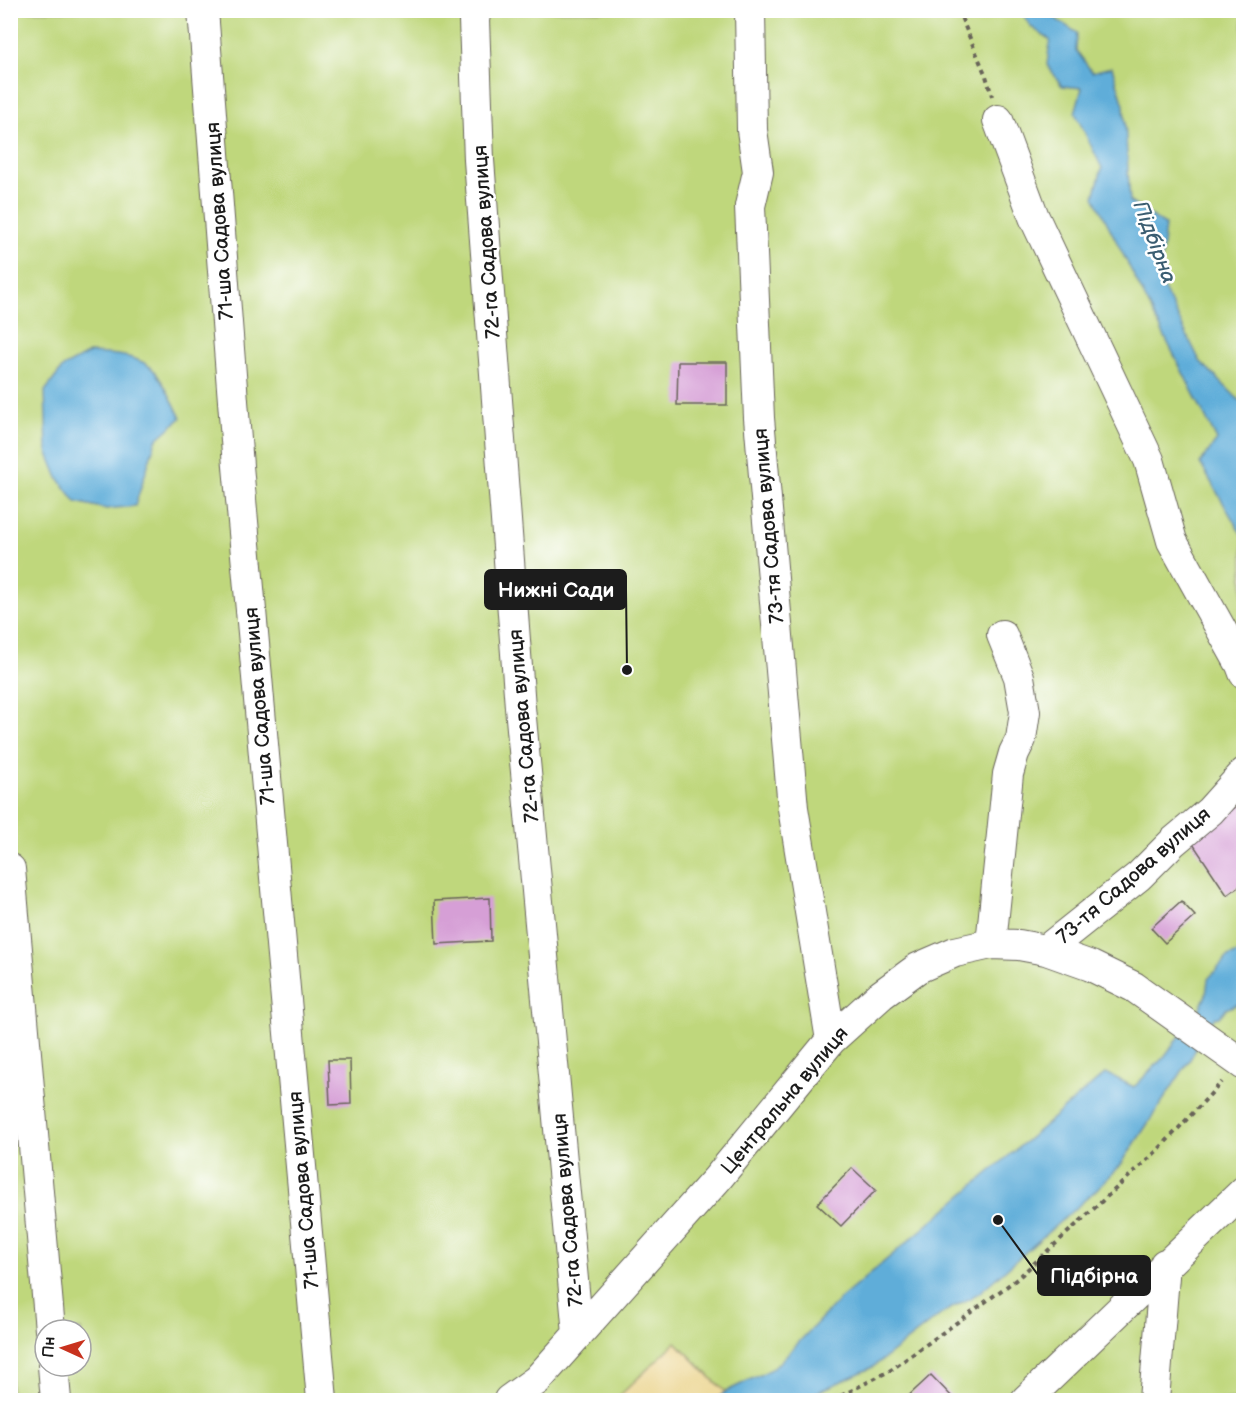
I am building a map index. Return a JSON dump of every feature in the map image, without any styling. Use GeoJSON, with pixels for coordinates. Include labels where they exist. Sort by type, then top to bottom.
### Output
{"type":"FeatureCollection","features":[{"type":"Feature","properties":{"kind":"street","name":"71-ша Садова вулиця"},"geometry":{"type":"LineString","coordinates":[[203,10],[238,466],[322,1401]]}},
{"type":"Feature","properties":{"kind":"street","name":"72-га Садова вулиця"},"geometry":{"type":"LineString","coordinates":[[476,10],[474,20],[479,160],[520,707],[578,1334]]}},
{"type":"Feature","properties":{"kind":"street","name":"73-тя Садова вулиця"},"geometry":{"type":"LineString","coordinates":[[750,10],[752,130],[758,172],[750,206],[759,418],[793,808],[831,1040]]}},
{"type":"Feature","properties":{"kind":"street"},"geometry":{"type":"LineString","coordinates":[[998,120],[1034,218],[1149,460],[1172,541],[1244,673]]}},
{"type":"Feature","properties":{"kind":"street"},"geometry":{"type":"LineString","coordinates":[[991,944],[1008,774],[1021,739],[1025,712],[1019,677],[1002,635]]}},
{"type":"Feature","properties":{"kind":"street","name":"73-тя Садова вулиця"},"geometry":{"type":"LineString","coordinates":[[1047,950],[1139,876],[1173,842],[1210,811],[1244,773]]}},
{"type":"Feature","properties":{"kind":"street"},"geometry":{"type":"LineString","coordinates":[[10,869],[49,1318]]}},
{"type":"Feature","properties":{"kind":"street","name":"Центральна вулиця"},"geometry":{"type":"LineString","coordinates":[[509,1401],[537,1380],[717,1179],[831,1040],[881,995],[918,968],[955,952],[991,944],[1018,945],[1047,950],[1090,966],[1134,987],[1234,1069]]}},
{"type":"Feature","properties":{"kind":"street"},"geometry":{"type":"LineString","coordinates":[[1026,1401],[1244,1191]]}},
{"type":"Feature","properties":{"kind":"street"},"geometry":{"type":"LineString","coordinates":[[1154,1401],[1166,1264]]}},
{"type":"Feature","properties":{"kind":"street"},"geometry":{"type":"LineString","coordinates":[[54,1378],[56,1401]]}},
{"type":"Feature","properties":{"kind":"path"},"geometry":{"type":"LineString","coordinates":[[958,10],[987,76],[998,120]]}},
{"type":"Feature","properties":{"kind":"path"},"geometry":{"type":"LineString","coordinates":[[833,1401],[891,1370],[1017,1279],[1159,1149],[1234,1069]]}},
{"type":"Feature","properties":{"kind":"green space"},"geometry":{"type":"Polygon","coordinates":[[[10,11],[1243,11],[1243,1400],[11,1400],[10,11]]]}},
{"type":"Feature","properties":{"kind":"sand"},"geometry":{"type":"Polygon","coordinates":[[[676,1342],[725,1392],[716,1400],[615,1400],[676,1342]]]}},
{"type":"Feature","properties":{"kind":"water"},"geometry":{"type":"Polygon","coordinates":[[[1021,11],[1044,11],[1077,33],[1076,50],[1092,72],[1112,67],[1124,105],[1130,202],[1165,225],[1162,257],[1156,273],[1200,361],[1243,404],[1243,537],[1200,463],[1217,440],[1094,197],[1102,168],[1075,113],[1082,88],[1062,86],[1047,65],[1050,40],[1030,26],[1021,11]]]}},
{"type":"Feature","properties":{"kind":"water"},"geometry":{"type":"Polygon","coordinates":[[[89,353],[128,357],[149,366],[162,382],[181,418],[156,440],[135,506],[106,509],[76,502],[58,478],[47,451],[45,391],[63,367],[89,353]]]}},
{"type":"Feature","properties":{"kind":"water"},"geometry":{"type":"Polygon","coordinates":[[[1243,951],[1243,1002],[1226,1009],[1219,1017],[1214,1018],[1189,1061],[1120,1166],[1095,1191],[979,1293],[943,1313],[873,1367],[800,1400],[716,1400],[725,1392],[774,1368],[839,1300],[1106,1073],[1134,1087],[1164,1057],[1199,1010],[1206,995],[1208,979],[1228,957],[1243,951]]]}},
{"type":"Feature","properties":{"kind":"building"},"geometry":{"type":"Polygon","coordinates":[[[678,362],[727,362],[727,405],[677,405],[678,362]]]}},
{"type":"Feature","properties":{"kind":"building"},"geometry":{"type":"Polygon","coordinates":[[[1244,801],[1244,883],[1227,895],[1189,838],[1244,801]]]}},
{"type":"Feature","properties":{"kind":"building"},"geometry":{"type":"Polygon","coordinates":[[[490,898],[491,941],[436,944],[434,901],[490,898]]]}},
{"type":"Feature","properties":{"kind":"building"},"geometry":{"type":"Polygon","coordinates":[[[1181,901],[1195,916],[1165,943],[1151,928],[1181,901]]]}},
{"type":"Feature","properties":{"kind":"building"},"geometry":{"type":"Polygon","coordinates":[[[328,1060],[350,1060],[351,1104],[330,1105],[328,1060]]]}},
{"type":"Feature","properties":{"kind":"building"},"geometry":{"type":"Polygon","coordinates":[[[852,1168],[876,1190],[841,1226],[817,1204],[852,1168]]]}},
{"type":"Feature","properties":{"kind":"building"},"geometry":{"type":"Polygon","coordinates":[[[931,1375],[955,1400],[904,1400],[931,1375]]]}},
{"type":"Feature","properties":{"kind":"place","name":"Нижні Сади"},"geometry":{"type":"Point","coordinates":[627,670]}},
{"type":"Feature","properties":{"kind":"place","name":"Підбірна"},"geometry":{"type":"Point","coordinates":[998,1220]}}]}
